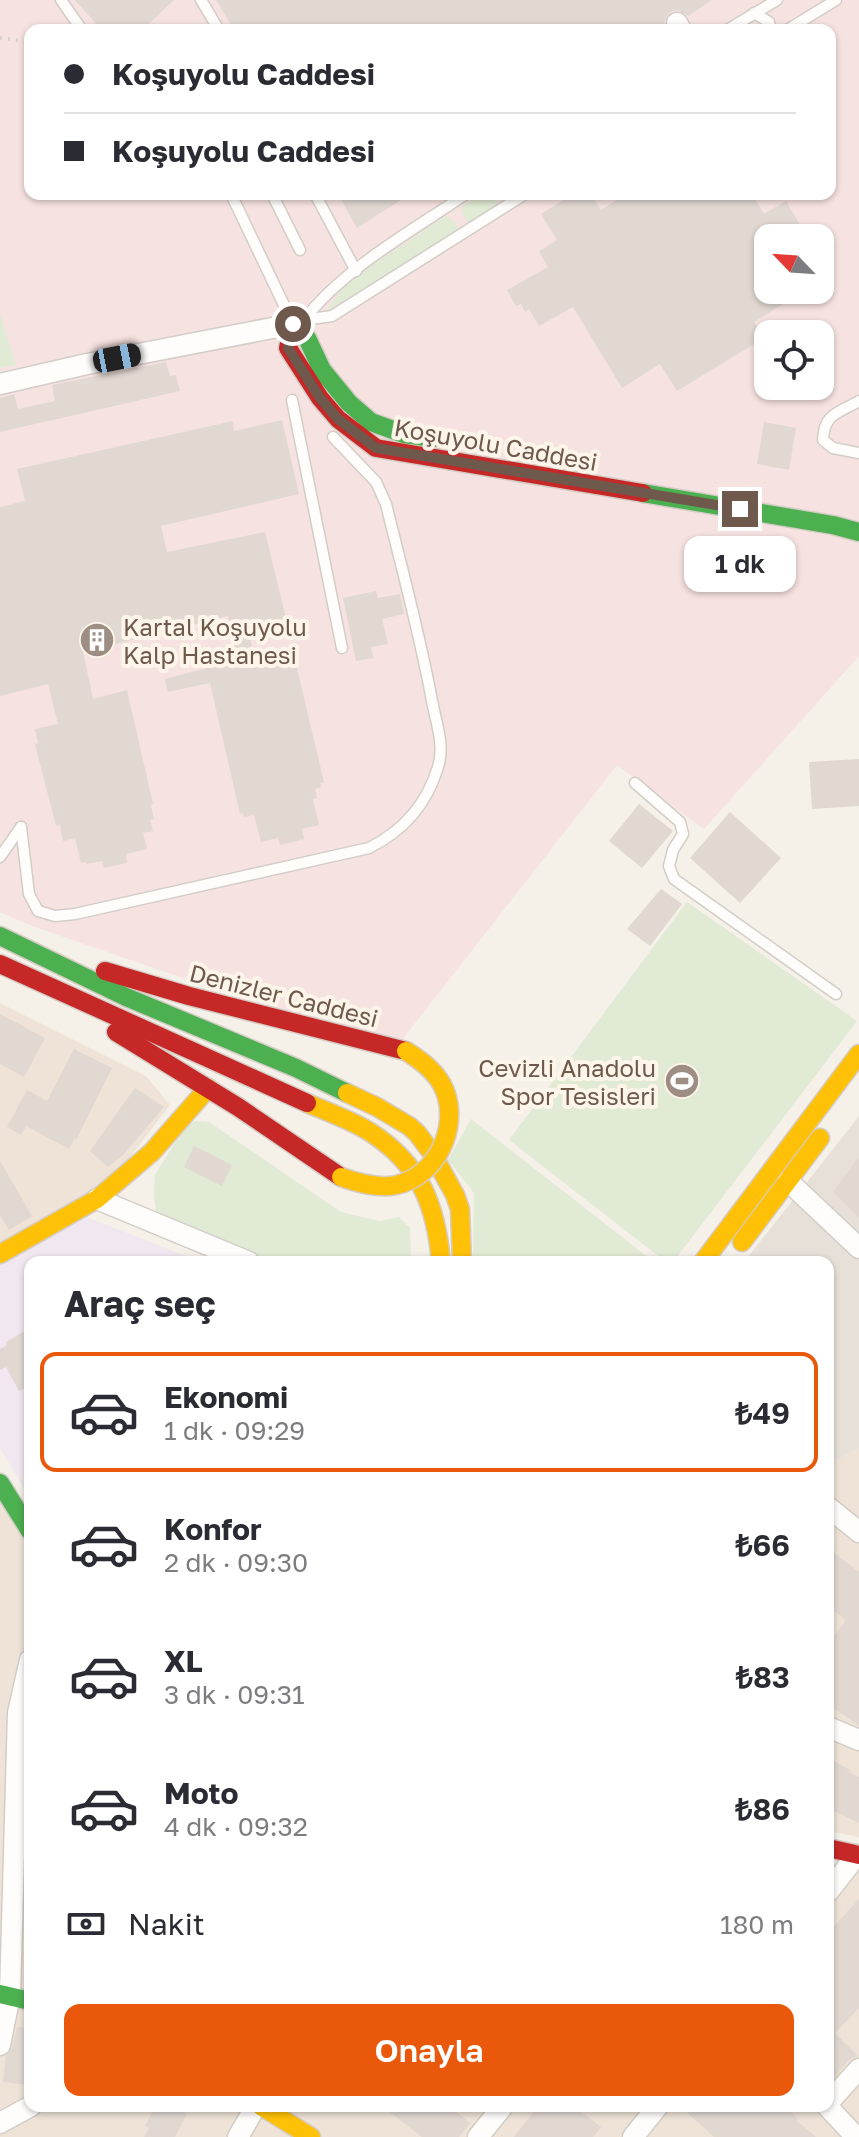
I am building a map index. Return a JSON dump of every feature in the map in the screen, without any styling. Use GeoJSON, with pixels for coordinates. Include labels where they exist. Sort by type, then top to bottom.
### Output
{"type":"FeatureCollection","features":[{"type":"Feature","properties":{"kind":"main road","name":"Koşuyolu Caddesi"},"geometry":{"type":"LineString","coordinates":[[299,322],[322,370],[349,403],[371,422],[404,434],[449,441]]}},
{"type":"Feature","properties":{"kind":"main road","name":"Koşuyolu Caddesi"},"geometry":{"type":"LineString","coordinates":[[299,322],[288,348],[320,398],[338,419],[376,448],[818,522],[859,532]]}},
{"type":"Feature","properties":{"kind":"main road"},"geometry":{"type":"LineString","coordinates":[[704,485],[859,514]]}},
{"type":"Feature","properties":{"kind":"main road","name":"Denizler Caddesi"},"geometry":{"type":"LineString","coordinates":[[0,936],[126,997],[296,1068],[409,1126],[432,1153],[455,1195],[460,1209],[462,1256]]}},
{"type":"Feature","properties":{"kind":"main road","name":"Denizler Caddesi"},"geometry":{"type":"LineString","coordinates":[[3,965],[208,1088],[341,1177],[376,1186],[400,1184],[416,1177],[431,1165],[439,1153],[450,1120],[444,1088],[435,1073],[406,1051],[189,996],[26,949]]}},
{"type":"Feature","properties":{"kind":"main road","name":"Denizler Caddesi"},"geometry":{"type":"LineString","coordinates":[[3,965],[369,1131],[410,1167],[423,1186],[437,1219],[440,1256]]}},
{"type":"Feature","properties":{"kind":"main road"},"geometry":{"type":"LineString","coordinates":[[735,1250],[859,1054]]}},
{"type":"Feature","properties":{"kind":"main road"},"geometry":{"type":"LineString","coordinates":[[0,1254],[97,1199],[152,1152],[208,1088]]}},
{"type":"Feature","properties":{"kind":"main road"},"geometry":{"type":"LineString","coordinates":[[708,1256],[842,1107]]}},
{"type":"Feature","properties":{"kind":"main road"},"geometry":{"type":"LineString","coordinates":[[0,1483],[24,1521]]}},
{"type":"Feature","properties":{"kind":"main road"},"geometry":{"type":"LineString","coordinates":[[834,1849],[858,1855]]}},
{"type":"Feature","properties":{"kind":"main road"},"geometry":{"type":"LineString","coordinates":[[269,2112],[311,2137]]}},
{"type":"Feature","properties":{"kind":"street"},"geometry":{"type":"LineString","coordinates":[[0,384],[299,322]]}},
{"type":"Feature","properties":{"kind":"street"},"geometry":{"type":"LineString","coordinates":[[780,1175],[859,1248]]}},
{"type":"Feature","properties":{"kind":"street"},"geometry":{"type":"LineString","coordinates":[[97,1199],[235,1256]]}},
{"type":"Feature","properties":{"kind":"street"},"geometry":{"type":"LineString","coordinates":[[834,1512],[859,1532]]}},
{"type":"Feature","properties":{"kind":"street"},"geometry":{"type":"LineString","coordinates":[[0,2045],[13,1997],[12,1712],[24,1677]]}},
{"type":"Feature","properties":{"kind":"street"},"geometry":{"type":"LineString","coordinates":[[834,1730],[859,1740]]}},
{"type":"Feature","properties":{"kind":"street"},"geometry":{"type":"LineString","coordinates":[[834,1885],[858,1855]]}},
{"type":"Feature","properties":{"kind":"street"},"geometry":{"type":"LineString","coordinates":[[834,2096],[859,2069]]}},
{"type":"Feature","properties":{"kind":"street"},"geometry":{"type":"LineString","coordinates":[[0,2123],[24,2110]]}},
{"type":"Feature","properties":{"kind":"street"},"geometry":{"type":"LineString","coordinates":[[238,2137],[254,2112]]}},
{"type":"Feature","properties":{"kind":"street"},"geometry":{"type":"LineString","coordinates":[[478,2137],[498,2112]]}},
{"type":"Feature","properties":{"kind":"street"},"geometry":{"type":"LineString","coordinates":[[633,2137],[653,2112]]}},
{"type":"Feature","properties":{"kind":"street"},"geometry":{"type":"LineString","coordinates":[[834,2112],[856,2137]]}},
{"type":"Feature","properties":{"kind":"lane"},"geometry":{"type":"LineString","coordinates":[[61,0],[78,24]]}},
{"type":"Feature","properties":{"kind":"lane"},"geometry":{"type":"LineString","coordinates":[[201,0],[215,24]]}},
{"type":"Feature","properties":{"kind":"lane"},"geometry":{"type":"LineString","coordinates":[[737,24],[777,0]]}},
{"type":"Feature","properties":{"kind":"lane"},"geometry":{"type":"LineString","coordinates":[[797,24],[836,0]]}},
{"type":"Feature","properties":{"kind":"lane"},"geometry":{"type":"LineString","coordinates":[[754,13],[770,24]]}},
{"type":"Feature","properties":{"kind":"lane"},"geometry":{"type":"LineString","coordinates":[[234,200],[299,322]]}},
{"type":"Feature","properties":{"kind":"lane"},"geometry":{"type":"LineString","coordinates":[[275,200],[300,250]]}},
{"type":"Feature","properties":{"kind":"lane"},"geometry":{"type":"LineString","coordinates":[[318,200],[356,271]]}},
{"type":"Feature","properties":{"kind":"lane"},"geometry":{"type":"LineString","coordinates":[[299,322],[356,271],[457,200]]}},
{"type":"Feature","properties":{"kind":"lane"},"geometry":{"type":"LineString","coordinates":[[299,322],[332,316],[514,201]]}},
{"type":"Feature","properties":{"kind":"lane"},"geometry":{"type":"LineString","coordinates":[[292,400],[342,648]]}},
{"type":"Feature","properties":{"kind":"lane"},"geometry":{"type":"LineString","coordinates":[[859,402],[829,417],[823,428],[823,440],[833,448],[859,453]]}},
{"type":"Feature","properties":{"kind":"lane"},"geometry":{"type":"LineString","coordinates":[[0,857],[21,827],[29,894],[38,911],[55,916],[369,848],[389,838],[410,820],[438,767],[441,746],[427,675],[386,504],[376,482],[333,437]]}},
{"type":"Feature","properties":{"kind":"lane"},"geometry":{"type":"LineString","coordinates":[[635,783],[680,822],[683,834],[673,850],[669,866],[674,879],[836,994]]}},
{"type":"Feature","properties":{"kind":"path"},"geometry":{"type":"LineString","coordinates":[[0,38],[24,41]]}},
{"type":"Feature","properties":{"kind":"shaded area"},"geometry":{"type":"Polygon","coordinates":[[[0,0],[859,0],[859,656],[704,829],[617,765],[398,1045],[177,976],[0,912],[0,0]]]}},
{"type":"Feature","properties":{"kind":"shaded area"},"geometry":{"type":"Polygon","coordinates":[[[0,1003],[146,1076],[170,1105],[127,1161],[90,1196],[0,1248],[0,1003]]]}},
{"type":"Feature","properties":{"kind":"shaded area"},"geometry":{"type":"Polygon","coordinates":[[[859,1116],[859,1448],[834,1461],[834,1256],[749,1256],[859,1116]]]}},
{"type":"Feature","properties":{"kind":"shaded area"},"geometry":{"type":"Polygon","coordinates":[[[86,1217],[186,1256],[24,1256],[24,1488],[0,1448],[0,1264],[86,1217]]]}},
{"type":"Feature","properties":{"kind":"shaded area"},"geometry":{"type":"Polygon","coordinates":[[[859,1448],[859,1837],[834,1832],[834,1461],[859,1448]]]}},
{"type":"Feature","properties":{"kind":"shaded area"},"geometry":{"type":"Polygon","coordinates":[[[0,1482],[24,1522],[24,1995],[13,1992],[18,1938],[0,1936],[0,1482]]]}},
{"type":"Feature","properties":{"kind":"shaded area"},"geometry":{"type":"Polygon","coordinates":[[[834,1865],[859,1869],[859,2137],[317,2137],[274,2112],[834,2112],[834,1865]]]}},
{"type":"Feature","properties":{"kind":"shaded area"},"geometry":{"type":"Polygon","coordinates":[[[0,1998],[24,2004],[24,2112],[248,2112],[293,2137],[0,2137],[0,1998]]]}},
{"type":"Feature","properties":{"kind":"green space"},"geometry":{"type":"Polygon","coordinates":[[[471,200],[496,200],[498,205],[470,223],[461,207],[471,200]]]}},
{"type":"Feature","properties":{"kind":"green space"},"geometry":{"type":"Polygon","coordinates":[[[446,216],[455,222],[458,231],[329,313],[327,310],[348,281],[446,216]]]}},
{"type":"Feature","properties":{"kind":"green space"},"geometry":{"type":"Polygon","coordinates":[[[0,313],[16,365],[0,368],[0,313]]]}},
{"type":"Feature","properties":{"kind":"green space","name":"Cevizli Anadolu Spor Tesisleri"},"geometry":{"type":"Polygon","coordinates":[[[687,902],[857,1021],[678,1256],[658,1256],[509,1140],[687,902]]]}},
{"type":"Feature","properties":{"kind":"green space"},"geometry":{"type":"Polygon","coordinates":[[[471,1119],[646,1256],[473,1256],[474,1193],[448,1160],[471,1119]]]}},
{"type":"Feature","properties":{"kind":"green space"},"geometry":{"type":"Polygon","coordinates":[[[195,1121],[209,1122],[341,1212],[379,1221],[399,1217],[410,1228],[411,1256],[254,1256],[166,1224],[156,1211],[155,1175],[182,1131],[195,1121]]]}},
{"type":"Feature","properties":{"kind":"building"},"geometry":{"type":"Polygon","coordinates":[[[75,0],[174,0],[148,24],[97,24],[75,0]]]}},
{"type":"Feature","properties":{"kind":"building"},"geometry":{"type":"Polygon","coordinates":[[[216,0],[712,0],[688,16],[678,10],[670,12],[664,24],[230,24],[216,0]]]}},
{"type":"Feature","properties":{"kind":"building"},"geometry":{"type":"Polygon","coordinates":[[[341,200],[401,200],[357,228],[341,200]]]}},
{"type":"Feature","properties":{"kind":"building"},"geometry":{"type":"Polygon","coordinates":[[[563,200],[595,200],[601,210],[617,200],[756,200],[764,214],[786,201],[800,224],[754,224],[754,304],[783,304],[754,320],[754,344],[677,391],[660,364],[622,388],[573,307],[539,326],[529,309],[525,312],[521,304],[516,306],[507,290],[548,267],[539,251],[557,240],[541,214],[563,200]]]}},
{"type":"Feature","properties":{"kind":"building"},"geometry":{"type":"Polygon","coordinates":[[[166,362],[170,376],[176,375],[180,391],[0,432],[0,398],[14,394],[18,409],[55,401],[52,385],[166,362]]]}},
{"type":"Feature","properties":{"kind":"building","name":"Kartal Koşuyolu Kalp Hastanesi"},"geometry":{"type":"Polygon","coordinates":[[[282,420],[299,494],[161,526],[167,552],[265,532],[287,622],[249,633],[255,663],[271,659],[272,665],[292,660],[293,665],[296,664],[324,782],[315,789],[317,798],[313,799],[319,825],[302,829],[304,839],[280,845],[278,838],[261,842],[254,815],[244,817],[243,813],[240,814],[210,683],[168,692],[165,679],[237,660],[228,616],[83,652],[93,699],[127,690],[154,819],[150,820],[153,831],[143,833],[147,849],[126,854],[127,863],[104,868],[102,861],[81,863],[75,838],[63,841],[60,825],[56,826],[35,744],[38,743],[35,729],[58,724],[48,684],[0,696],[0,507],[25,501],[17,469],[233,421],[234,431],[282,420]]]}},
{"type":"Feature","properties":{"kind":"building"},"geometry":{"type":"Polygon","coordinates":[[[764,422],[796,428],[789,470],[757,464],[764,422]]]}},
{"type":"Feature","properties":{"kind":"building"},"geometry":{"type":"Polygon","coordinates":[[[376,591],[378,598],[400,594],[404,614],[382,619],[388,644],[371,647],[373,658],[356,661],[343,598],[376,591]]]}},
{"type":"Feature","properties":{"kind":"building"},"geometry":{"type":"Polygon","coordinates":[[[859,759],[859,806],[812,809],[809,762],[859,759]]]}},
{"type":"Feature","properties":{"kind":"building"},"geometry":{"type":"Polygon","coordinates":[[[639,804],[673,831],[642,868],[609,841],[639,804]]]}},
{"type":"Feature","properties":{"kind":"building"},"geometry":{"type":"Polygon","coordinates":[[[730,812],[781,858],[740,903],[690,858],[730,812]]]}},
{"type":"Feature","properties":{"kind":"building"},"geometry":{"type":"Polygon","coordinates":[[[661,889],[682,904],[650,946],[627,929],[661,889]]]}},
{"type":"Feature","properties":{"kind":"building"},"geometry":{"type":"Polygon","coordinates":[[[0,1014],[45,1038],[24,1077],[0,1064],[0,1014]]]}},
{"type":"Feature","properties":{"kind":"building"},"geometry":{"type":"Polygon","coordinates":[[[74,1049],[112,1068],[69,1149],[26,1126],[21,1135],[7,1127],[27,1090],[47,1101],[74,1049]]]}},
{"type":"Feature","properties":{"kind":"building"},"geometry":{"type":"Polygon","coordinates":[[[135,1088],[164,1107],[124,1154],[108,1167],[90,1151],[135,1088]]]}},
{"type":"Feature","properties":{"kind":"building"},"geometry":{"type":"Polygon","coordinates":[[[194,1146],[232,1165],[222,1186],[184,1167],[194,1146]]]}},
{"type":"Feature","properties":{"kind":"building"},"geometry":{"type":"Polygon","coordinates":[[[859,1157],[859,1218],[833,1192],[859,1157]]]}},
{"type":"Feature","properties":{"kind":"building"},"geometry":{"type":"Polygon","coordinates":[[[0,1161],[32,1216],[9,1230],[0,1215],[0,1161]]]}},
{"type":"Feature","properties":{"kind":"building"},"geometry":{"type":"Polygon","coordinates":[[[24,1332],[24,1388],[19,1391],[6,1367],[0,1370],[0,1349],[7,1345],[6,1342],[24,1332]]]}},
{"type":"Feature","properties":{"kind":"building"},"geometry":{"type":"Polygon","coordinates":[[[834,1553],[859,1572],[859,1726],[834,1708],[834,1636],[846,1620],[834,1611],[834,1553]]]}},
{"type":"Feature","properties":{"kind":"building"},"geometry":{"type":"Polygon","coordinates":[[[834,1761],[859,1777],[859,1823],[834,1811],[834,1761]]]}},
{"type":"Feature","properties":{"kind":"building"},"geometry":{"type":"Polygon","coordinates":[[[859,1899],[859,2008],[835,2033],[858,2056],[849,2060],[834,2077],[834,1926],[859,1899]]]}},
{"type":"Feature","properties":{"kind":"building"},"geometry":{"type":"Polygon","coordinates":[[[17,2027],[24,2028],[24,2084],[3,2082],[6,2056],[12,2048],[17,2027]]]}},
{"type":"Feature","properties":{"kind":"building"},"geometry":{"type":"Polygon","coordinates":[[[152,2112],[187,2114],[175,2137],[144,2137],[149,2128],[145,2126],[152,2112]]]}},
{"type":"Feature","properties":{"kind":"building"},"geometry":{"type":"Polygon","coordinates":[[[390,2112],[456,2112],[470,2123],[459,2137],[422,2137],[390,2112]]]}},
{"type":"Feature","properties":{"kind":"building"},"geometry":{"type":"Polygon","coordinates":[[[533,2112],[582,2112],[601,2127],[593,2137],[514,2137],[533,2112]]]}},
{"type":"Feature","properties":{"kind":"building"},"geometry":{"type":"Polygon","coordinates":[[[687,2112],[791,2112],[816,2137],[714,2137],[687,2112]]]}},
{"type":"Feature","properties":{"kind":"traffic: fast"},"geometry":{"type":"LineString","coordinates":[[293,324],[307,338],[322,370],[349,403],[371,422],[404,434],[433,438]]}},
{"type":"Feature","properties":{"kind":"traffic: fast"},"geometry":{"type":"LineString","coordinates":[[643,493],[859,532]]}},
{"type":"Feature","properties":{"kind":"traffic: fast"},"geometry":{"type":"LineString","coordinates":[[0,936],[126,997],[296,1068],[347,1093]]}},
{"type":"Feature","properties":{"kind":"traffic: fast"},"geometry":{"type":"LineString","coordinates":[[0,1483],[24,1521]]}},
{"type":"Feature","properties":{"kind":"traffic: fast"},"geometry":{"type":"LineString","coordinates":[[0,1994],[24,2000]]}},
{"type":"Feature","properties":{"kind":"traffic: slow"},"geometry":{"type":"LineString","coordinates":[[341,1177],[375,1186],[396,1185],[423,1172],[441,1148],[449,1120],[445,1091],[429,1068],[406,1051]]}},
{"type":"Feature","properties":{"kind":"traffic: slow"},"geometry":{"type":"LineString","coordinates":[[708,1256],[859,1054]]}},
{"type":"Feature","properties":{"kind":"traffic: slow"},"geometry":{"type":"LineString","coordinates":[[0,1254],[97,1199],[152,1152],[208,1088]]}},
{"type":"Feature","properties":{"kind":"traffic: slow"},"geometry":{"type":"LineString","coordinates":[[347,1093],[409,1126],[432,1153],[460,1209],[462,1256]]}},
{"type":"Feature","properties":{"kind":"traffic: slow"},"geometry":{"type":"LineString","coordinates":[[307,1103],[363,1128],[401,1158],[413,1172],[430,1204],[440,1256]]}},
{"type":"Feature","properties":{"kind":"traffic: slow"},"geometry":{"type":"LineString","coordinates":[[742,1242],[820,1138]]}},
{"type":"Feature","properties":{"kind":"traffic: slow"},"geometry":{"type":"LineString","coordinates":[[271,2112],[311,2137]]}},
{"type":"Feature","properties":{"kind":"traffic: jam"},"geometry":{"type":"LineString","coordinates":[[293,324],[288,348],[320,398],[338,419],[376,448],[643,493]]}},
{"type":"Feature","properties":{"kind":"traffic: jam"},"geometry":{"type":"LineString","coordinates":[[0,964],[307,1103]]}},
{"type":"Feature","properties":{"kind":"traffic: jam"},"geometry":{"type":"LineString","coordinates":[[105,971],[189,996],[406,1051]]}},
{"type":"Feature","properties":{"kind":"traffic: jam"},"geometry":{"type":"LineString","coordinates":[[116,1032],[238,1107],[341,1177]]}},
{"type":"Feature","properties":{"kind":"traffic: jam"},"geometry":{"type":"LineString","coordinates":[[834,1849],[859,1855]]}},
{"type":"Feature","properties":{"kind":"place","name":"Kartal Koşuyolu Kalp Hastanesi"},"geometry":{"type":"Point","coordinates":[97,640]}},
{"type":"Feature","properties":{"kind":"place","name":"Cevizli Anadolu Spor Tesisleri"},"geometry":{"type":"Point","coordinates":[682,1081]}},
{"type":"Feature","properties":{"kind":"route"},"geometry":{"type":"LineString","coordinates":[[293,324],[288,348],[320,398],[338,419],[376,448],[740,509]]}}]}
